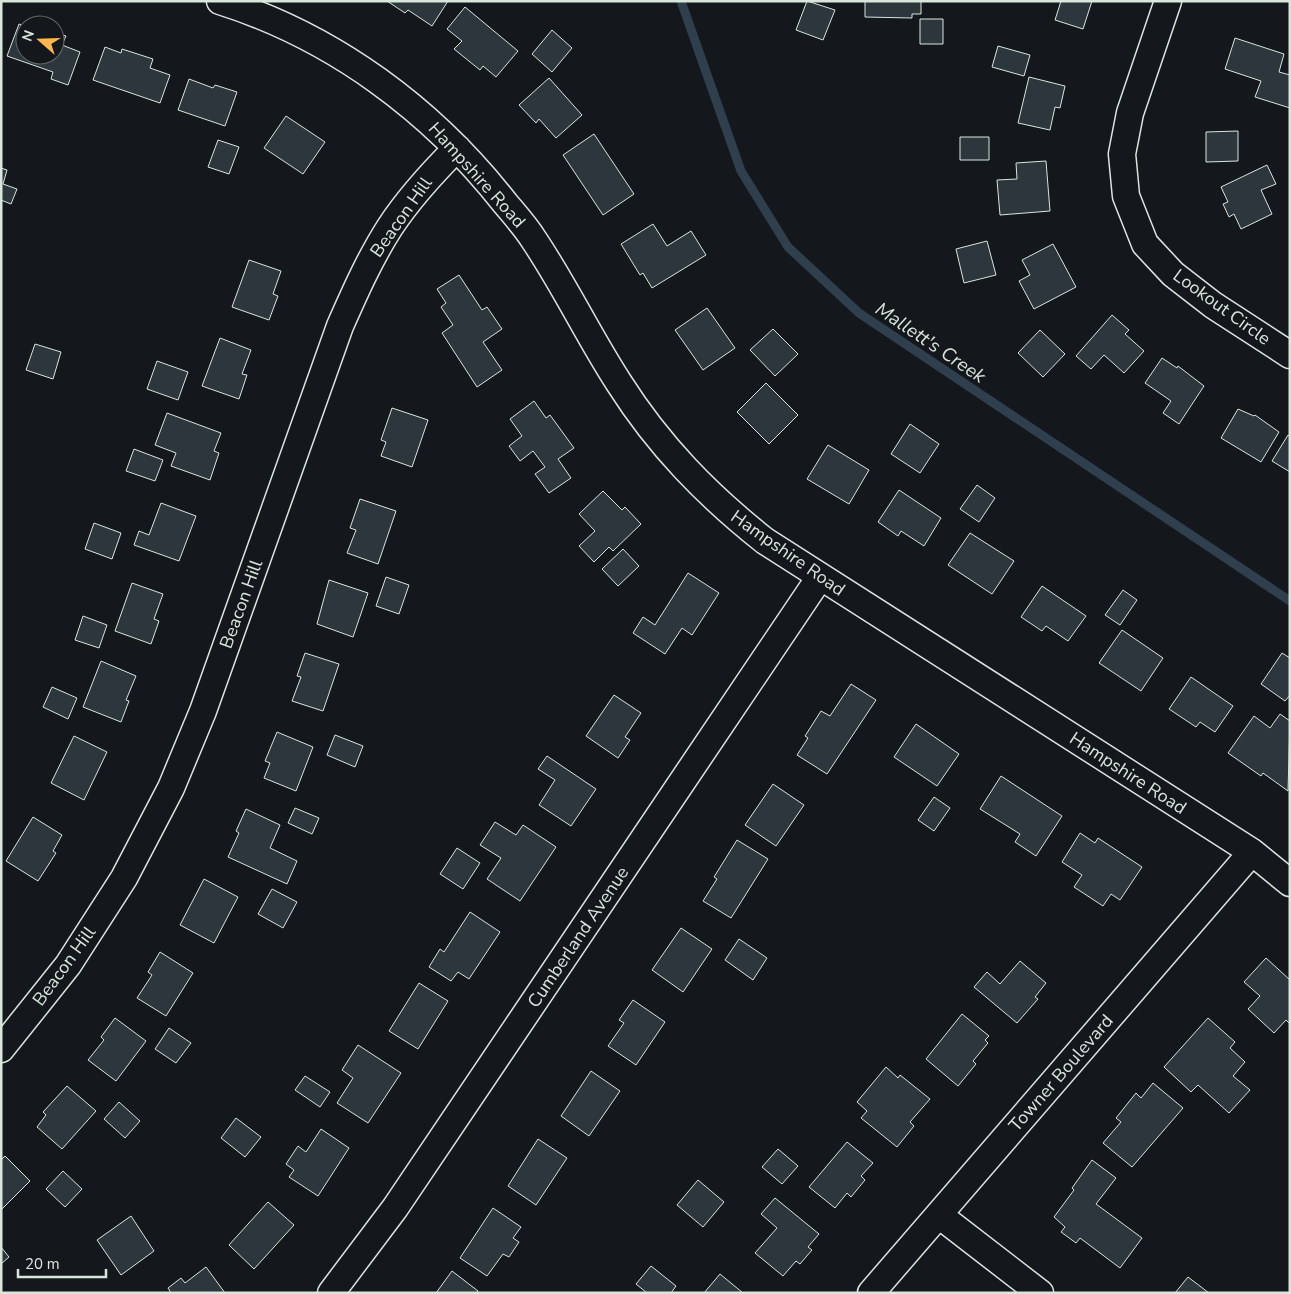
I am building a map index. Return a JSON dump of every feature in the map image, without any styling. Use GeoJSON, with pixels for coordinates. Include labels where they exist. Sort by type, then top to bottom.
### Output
{"type":"FeatureCollection","features":[{"type":"Feature","properties":{"kind":"street","name":"Hampshire Road"},"geometry":{"type":"LineString","coordinates":[[220,1],[280,25],[333,50],[386,86],[419,112],[457,148],[492,186],[534,239],[618,383],[646,423],[680,464],[720,505],[765,541],[1252,852],[1290,882]]}},
{"type":"Feature","properties":{"kind":"street","name":"Lookout Circle"},"geometry":{"type":"LineString","coordinates":[[1168,1],[1130,113],[1122,154],[1126,196],[1145,244],[1173,274],[1213,305],[1290,355]]}},
{"type":"Feature","properties":{"kind":"street","name":"Beacon Hill"},"geometry":{"type":"LineString","coordinates":[[1,1049],[68,965],[119,886],[167,796],[203,711],[344,318],[367,266],[390,227],[418,190],[457,148]]}},
{"type":"Feature","properties":{"kind":"street","name":"Cumberland Avenue"},"geometry":{"type":"LineString","coordinates":[[331,1293],[395,1208],[820,577]]}},
{"type":"Feature","properties":{"kind":"street","name":"Towner Boulevard"},"geometry":{"type":"LineString","coordinates":[[871,1293],[1252,852]]}},
{"type":"Feature","properties":{"kind":"street"},"geometry":{"type":"LineString","coordinates":[[939,1215],[1040,1293]]}},
{"type":"Feature","properties":{"kind":"building"},"geometry":{"type":"Polygon","coordinates":[[[387,1],[448,1],[432,26],[408,10],[405,13],[387,1]]]}},
{"type":"Feature","properties":{"kind":"building"},"geometry":{"type":"Polygon","coordinates":[[[807,1],[835,10],[823,40],[796,30],[807,1]]]}},
{"type":"Feature","properties":{"kind":"building"},"geometry":{"type":"Polygon","coordinates":[[[865,1],[921,1],[921,14],[912,14],[912,18],[865,17],[865,1]]]}},
{"type":"Feature","properties":{"kind":"building"},"geometry":{"type":"Polygon","coordinates":[[[1061,1],[1092,1],[1083,29],[1055,20],[1061,1]]]}},
{"type":"Feature","properties":{"kind":"building"},"geometry":{"type":"Polygon","coordinates":[[[465,7],[518,51],[496,77],[483,66],[480,70],[454,49],[462,41],[447,29],[465,7]]]}},
{"type":"Feature","properties":{"kind":"building"},"geometry":{"type":"Polygon","coordinates":[[[920,19],[943,19],[943,44],[920,44],[920,19]]]}},
{"type":"Feature","properties":{"kind":"building"},"geometry":{"type":"Polygon","coordinates":[[[552,30],[572,48],[552,72],[532,54],[552,30]]]}},
{"type":"Feature","properties":{"kind":"building"},"geometry":{"type":"Polygon","coordinates":[[[15,35],[15,59],[7,56],[15,35]]]}},
{"type":"Feature","properties":{"kind":"building"},"geometry":{"type":"Polygon","coordinates":[[[1235,38],[1284,54],[1279,72],[1290,75],[1290,108],[1255,97],[1261,81],[1225,69],[1235,38]]]}},
{"type":"Feature","properties":{"kind":"building"},"geometry":{"type":"Polygon","coordinates":[[[65,46],[80,52],[68,85],[51,79],[53,72],[33,65],[65,65],[65,46]]]}},
{"type":"Feature","properties":{"kind":"building"},"geometry":{"type":"Polygon","coordinates":[[[998,46],[1030,55],[1024,76],[992,67],[998,46]]]}},
{"type":"Feature","properties":{"kind":"building"},"geometry":{"type":"Polygon","coordinates":[[[105,47],[121,53],[122,49],[153,59],[150,68],[170,75],[160,103],[93,80],[105,47]]]}},
{"type":"Feature","properties":{"kind":"building"},"geometry":{"type":"Polygon","coordinates":[[[1029,77],[1065,86],[1060,108],[1055,107],[1050,130],[1018,123],[1029,77]]]}},
{"type":"Feature","properties":{"kind":"building"},"geometry":{"type":"Polygon","coordinates":[[[549,78],[582,115],[556,138],[539,119],[536,123],[519,105],[549,78]]]}},
{"type":"Feature","properties":{"kind":"building"},"geometry":{"type":"Polygon","coordinates":[[[189,79],[213,88],[215,85],[237,92],[225,126],[178,110],[189,79]]]}},
{"type":"Feature","properties":{"kind":"building"},"geometry":{"type":"Polygon","coordinates":[[[286,116],[325,142],[303,174],[264,148],[286,116]]]}},
{"type":"Feature","properties":{"kind":"building"},"geometry":{"type":"Polygon","coordinates":[[[1238,131],[1238,161],[1206,162],[1206,132],[1238,131]]]}},
{"type":"Feature","properties":{"kind":"building"},"geometry":{"type":"Polygon","coordinates":[[[594,134],[634,194],[603,215],[563,155],[594,134]]]}},
{"type":"Feature","properties":{"kind":"building"},"geometry":{"type":"Polygon","coordinates":[[[960,137],[989,137],[989,160],[960,160],[960,137]]]}},
{"type":"Feature","properties":{"kind":"building"},"geometry":{"type":"Polygon","coordinates":[[[218,140],[239,147],[229,174],[208,167],[218,140]]]}},
{"type":"Feature","properties":{"kind":"building"},"geometry":{"type":"Polygon","coordinates":[[[1046,161],[1050,211],[1000,215],[997,180],[1017,179],[1016,163],[1046,161]]]}},
{"type":"Feature","properties":{"kind":"building"},"geometry":{"type":"Polygon","coordinates":[[[1267,165],[1276,184],[1261,190],[1272,214],[1241,229],[1234,214],[1229,217],[1223,204],[1228,202],[1221,187],[1267,165]]]}},
{"type":"Feature","properties":{"kind":"building"},"geometry":{"type":"Polygon","coordinates":[[[1,168],[7,170],[3,184],[17,189],[11,204],[1,200],[1,168]]]}},
{"type":"Feature","properties":{"kind":"building"},"geometry":{"type":"Polygon","coordinates":[[[653,224],[667,246],[691,231],[706,255],[652,288],[643,273],[640,275],[621,244],[653,224]]]}},
{"type":"Feature","properties":{"kind":"building"},"geometry":{"type":"Polygon","coordinates":[[[987,241],[996,275],[964,283],[956,249],[987,241]]]}},
{"type":"Feature","properties":{"kind":"building"},"geometry":{"type":"Polygon","coordinates":[[[1053,244],[1076,287],[1034,309],[1019,281],[1030,275],[1022,260],[1053,244]]]}},
{"type":"Feature","properties":{"kind":"building"},"geometry":{"type":"Polygon","coordinates":[[[249,260],[281,271],[273,294],[278,296],[269,320],[232,307],[249,260]]]}},
{"type":"Feature","properties":{"kind":"building"},"geometry":{"type":"Polygon","coordinates":[[[459,275],[482,310],[487,307],[502,329],[483,342],[502,370],[477,387],[442,333],[453,325],[441,307],[446,303],[437,289],[459,275]]]}},
{"type":"Feature","properties":{"kind":"building"},"geometry":{"type":"Polygon","coordinates":[[[707,308],[735,348],[703,370],[675,330],[707,308]]]}},
{"type":"Feature","properties":{"kind":"building"},"geometry":{"type":"Polygon","coordinates":[[[1112,315],[1129,330],[1125,334],[1144,351],[1124,373],[1104,355],[1091,369],[1076,356],[1112,315]]]}},
{"type":"Feature","properties":{"kind":"building"},"geometry":{"type":"Polygon","coordinates":[[[773,329],[798,354],[775,376],[750,350],[773,329]]]}},
{"type":"Feature","properties":{"kind":"building"},"geometry":{"type":"Polygon","coordinates":[[[1040,330],[1065,354],[1043,377],[1018,353],[1040,330]]]}},
{"type":"Feature","properties":{"kind":"building"},"geometry":{"type":"Polygon","coordinates":[[[220,338],[251,350],[242,374],[247,375],[239,399],[202,386],[220,338]]]}},
{"type":"Feature","properties":{"kind":"building"},"geometry":{"type":"Polygon","coordinates":[[[35,344],[61,352],[53,379],[26,370],[35,344]]]}},
{"type":"Feature","properties":{"kind":"building"},"geometry":{"type":"Polygon","coordinates":[[[1162,358],[1177,368],[1178,366],[1204,386],[1179,424],[1163,413],[1171,401],[1145,383],[1162,358]]]}},
{"type":"Feature","properties":{"kind":"building"},"geometry":{"type":"Polygon","coordinates":[[[157,361],[188,372],[178,400],[147,389],[157,361]]]}},
{"type":"Feature","properties":{"kind":"building"},"geometry":{"type":"Polygon","coordinates":[[[766,383],[798,415],[769,444],[737,412],[766,383]]]}},
{"type":"Feature","properties":{"kind":"building"},"geometry":{"type":"Polygon","coordinates":[[[534,401],[546,418],[550,415],[574,448],[558,459],[571,478],[549,493],[535,474],[545,467],[533,451],[520,461],[509,446],[522,436],[510,419],[534,401]]]}},
{"type":"Feature","properties":{"kind":"building"},"geometry":{"type":"Polygon","coordinates":[[[392,408],[428,420],[412,467],[381,456],[386,442],[381,440],[392,408]]]}},
{"type":"Feature","properties":{"kind":"building"},"geometry":{"type":"Polygon","coordinates":[[[1238,409],[1255,415],[1279,432],[1261,462],[1221,438],[1238,409]]]}},
{"type":"Feature","properties":{"kind":"building"},"geometry":{"type":"Polygon","coordinates":[[[167,413],[221,433],[214,451],[219,453],[210,480],[171,466],[176,453],[155,445],[167,413]]]}},
{"type":"Feature","properties":{"kind":"building"},"geometry":{"type":"Polygon","coordinates":[[[910,424],[939,444],[920,473],[891,454],[910,424]]]}},
{"type":"Feature","properties":{"kind":"building"},"geometry":{"type":"Polygon","coordinates":[[[1288,435],[1290,436],[1290,472],[1272,461],[1288,435]]]}},
{"type":"Feature","properties":{"kind":"building"},"geometry":{"type":"Polygon","coordinates":[[[828,445],[869,470],[849,504],[807,479],[828,445]]]}},
{"type":"Feature","properties":{"kind":"building"},"geometry":{"type":"Polygon","coordinates":[[[134,449],[163,460],[155,481],[126,471],[134,449]]]}},
{"type":"Feature","properties":{"kind":"building"},"geometry":{"type":"Polygon","coordinates":[[[977,485],[995,498],[979,522],[960,509],[977,485]]]}},
{"type":"Feature","properties":{"kind":"building"},"geometry":{"type":"Polygon","coordinates":[[[899,490],[941,518],[924,546],[901,531],[898,536],[878,522],[899,490]]]}},
{"type":"Feature","properties":{"kind":"building"},"geometry":{"type":"Polygon","coordinates":[[[603,491],[622,510],[625,507],[641,524],[613,551],[609,547],[594,562],[579,546],[595,531],[579,514],[603,491]]]}},
{"type":"Feature","properties":{"kind":"building"},"geometry":{"type":"Polygon","coordinates":[[[360,499],[396,511],[378,564],[347,553],[356,530],[350,528],[360,499]]]}},
{"type":"Feature","properties":{"kind":"building"},"geometry":{"type":"Polygon","coordinates":[[[161,503],[196,516],[179,561],[134,545],[139,531],[149,535],[161,503]]]}},
{"type":"Feature","properties":{"kind":"building"},"geometry":{"type":"Polygon","coordinates":[[[94,523],[121,533],[112,559],[85,549],[94,523]]]}},
{"type":"Feature","properties":{"kind":"building"},"geometry":{"type":"Polygon","coordinates":[[[970,533],[1014,561],[992,594],[948,565],[970,533]]]}},
{"type":"Feature","properties":{"kind":"building"},"geometry":{"type":"Polygon","coordinates":[[[623,549],[639,566],[618,586],[602,569],[623,549]]]}},
{"type":"Feature","properties":{"kind":"building"},"geometry":{"type":"Polygon","coordinates":[[[688,573],[719,593],[692,635],[682,628],[665,654],[633,633],[643,617],[655,625],[688,573]]]}},
{"type":"Feature","properties":{"kind":"building"},"geometry":{"type":"Polygon","coordinates":[[[386,577],[409,585],[399,614],[376,606],[386,577]]]}},
{"type":"Feature","properties":{"kind":"building"},"geometry":{"type":"Polygon","coordinates":[[[329,580],[368,593],[353,637],[317,624],[329,580]]]}},
{"type":"Feature","properties":{"kind":"building"},"geometry":{"type":"Polygon","coordinates":[[[132,583],[163,594],[154,619],[159,621],[151,644],[115,631],[132,583]]]}},
{"type":"Feature","properties":{"kind":"building"},"geometry":{"type":"Polygon","coordinates":[[[1042,586],[1086,616],[1068,641],[1046,626],[1042,631],[1021,617],[1042,586]]]}},
{"type":"Feature","properties":{"kind":"building"},"geometry":{"type":"Polygon","coordinates":[[[1123,590],[1137,600],[1120,625],[1105,615],[1123,590]]]}},
{"type":"Feature","properties":{"kind":"building"},"geometry":{"type":"Polygon","coordinates":[[[83,616],[107,625],[99,648],[75,640],[83,616]]]}},
{"type":"Feature","properties":{"kind":"building"},"geometry":{"type":"Polygon","coordinates":[[[1122,630],[1163,658],[1141,691],[1099,663],[1122,630]]]}},
{"type":"Feature","properties":{"kind":"building"},"geometry":{"type":"Polygon","coordinates":[[[305,653],[339,664],[323,711],[292,701],[301,677],[297,676],[305,653]]]}},
{"type":"Feature","properties":{"kind":"building"},"geometry":{"type":"Polygon","coordinates":[[[1282,653],[1290,658],[1290,695],[1285,701],[1261,684],[1282,653]]]}},
{"type":"Feature","properties":{"kind":"building"},"geometry":{"type":"Polygon","coordinates":[[[101,661],[136,676],[126,700],[129,701],[121,722],[83,707],[101,661]]]}},
{"type":"Feature","properties":{"kind":"building"},"geometry":{"type":"Polygon","coordinates":[[[1191,677],[1233,706],[1215,732],[1200,722],[1196,727],[1169,709],[1191,677]]]}},
{"type":"Feature","properties":{"kind":"building"},"geometry":{"type":"Polygon","coordinates":[[[851,684],[876,700],[827,774],[797,755],[808,738],[805,736],[821,711],[830,716],[851,684]]]}},
{"type":"Feature","properties":{"kind":"building"},"geometry":{"type":"Polygon","coordinates":[[[52,687],[77,698],[68,719],[43,707],[52,687]]]}},
{"type":"Feature","properties":{"kind":"building"},"geometry":{"type":"Polygon","coordinates":[[[614,695],[641,713],[625,737],[630,740],[618,758],[586,736],[614,695]]]}},
{"type":"Feature","properties":{"kind":"building"},"geometry":{"type":"Polygon","coordinates":[[[1280,714],[1290,721],[1288,791],[1263,773],[1261,776],[1228,753],[1254,716],[1270,728],[1280,714]]]}},
{"type":"Feature","properties":{"kind":"building"},"geometry":{"type":"Polygon","coordinates":[[[916,724],[959,754],[937,786],[894,757],[916,724]]]}},
{"type":"Feature","properties":{"kind":"building"},"geometry":{"type":"Polygon","coordinates":[[[277,732],[313,747],[296,791],[264,778],[270,763],[265,761],[277,732]]]}},
{"type":"Feature","properties":{"kind":"building"},"geometry":{"type":"Polygon","coordinates":[[[335,735],[363,746],[355,767],[327,755],[335,735]]]}},
{"type":"Feature","properties":{"kind":"building"},"geometry":{"type":"Polygon","coordinates":[[[74,736],[107,752],[84,800],[51,783],[74,736]]]}},
{"type":"Feature","properties":{"kind":"building"},"geometry":{"type":"Polygon","coordinates":[[[547,756],[596,789],[571,826],[539,805],[555,780],[538,769],[547,756]]]}},
{"type":"Feature","properties":{"kind":"building"},"geometry":{"type":"Polygon","coordinates":[[[1001,776],[1062,816],[1036,856],[1015,842],[1020,834],[980,809],[1001,776]]]}},
{"type":"Feature","properties":{"kind":"building"},"geometry":{"type":"Polygon","coordinates":[[[773,784],[804,805],[776,846],[745,825],[773,784]]]}},
{"type":"Feature","properties":{"kind":"building"},"geometry":{"type":"Polygon","coordinates":[[[934,797],[950,808],[934,831],[918,820],[934,797]]]}},
{"type":"Feature","properties":{"kind":"building"},"geometry":{"type":"Polygon","coordinates":[[[295,808],[319,818],[312,834],[288,823],[295,808]]]}},
{"type":"Feature","properties":{"kind":"building"},"geometry":{"type":"Polygon","coordinates":[[[246,809],[280,825],[270,848],[297,861],[287,884],[228,857],[239,833],[236,831],[246,809]]]}},
{"type":"Feature","properties":{"kind":"building"},"geometry":{"type":"Polygon","coordinates":[[[33,817],[62,835],[53,851],[56,853],[38,881],[6,861],[33,817]]]}},
{"type":"Feature","properties":{"kind":"building"},"geometry":{"type":"Polygon","coordinates":[[[495,822],[516,835],[523,825],[556,847],[520,901],[487,879],[501,858],[480,845],[495,822]]]}},
{"type":"Feature","properties":{"kind":"building"},"geometry":{"type":"Polygon","coordinates":[[[1080,833],[1095,843],[1098,838],[1142,867],[1120,900],[1111,894],[1103,906],[1074,887],[1082,875],[1062,862],[1080,833]]]}},
{"type":"Feature","properties":{"kind":"building"},"geometry":{"type":"Polygon","coordinates":[[[737,840],[768,859],[731,918],[703,901],[717,879],[714,877],[737,840]]]}},
{"type":"Feature","properties":{"kind":"building"},"geometry":{"type":"Polygon","coordinates":[[[457,848],[480,863],[463,889],[440,874],[457,848]]]}},
{"type":"Feature","properties":{"kind":"building"},"geometry":{"type":"Polygon","coordinates":[[[204,879],[238,897],[214,943],[180,925],[204,879]]]}},
{"type":"Feature","properties":{"kind":"building"},"geometry":{"type":"Polygon","coordinates":[[[272,889],[297,902],[283,928],[258,914],[272,889]]]}},
{"type":"Feature","properties":{"kind":"building"},"geometry":{"type":"Polygon","coordinates":[[[470,912],[500,932],[469,979],[458,972],[451,981],[429,967],[440,949],[444,952],[470,912]]]}},
{"type":"Feature","properties":{"kind":"building"},"geometry":{"type":"Polygon","coordinates":[[[681,928],[712,949],[683,992],[652,970],[681,928]]]}},
{"type":"Feature","properties":{"kind":"building"},"geometry":{"type":"Polygon","coordinates":[[[739,939],[767,958],[753,980],[725,960],[739,939]]]}},
{"type":"Feature","properties":{"kind":"building"},"geometry":{"type":"Polygon","coordinates":[[[160,952],[193,973],[166,1016],[137,998],[152,975],[148,972],[160,952]]]}},
{"type":"Feature","properties":{"kind":"building"},"geometry":{"type":"Polygon","coordinates":[[[1266,958],[1290,980],[1290,1024],[1286,1020],[1274,1033],[1248,1009],[1260,996],[1244,982],[1266,958]]]}},
{"type":"Feature","properties":{"kind":"building"},"geometry":{"type":"Polygon","coordinates":[[[1020,961],[1046,983],[1035,997],[1038,999],[1017,1023],[974,987],[987,972],[1000,984],[1020,961]]]}},
{"type":"Feature","properties":{"kind":"building"},"geometry":{"type":"Polygon","coordinates":[[[419,983],[448,1001],[418,1049],[389,1031],[419,983]]]}},
{"type":"Feature","properties":{"kind":"building"},"geometry":{"type":"Polygon","coordinates":[[[633,1000],[665,1022],[636,1065],[608,1046],[624,1023],[619,1020],[633,1000]]]}},
{"type":"Feature","properties":{"kind":"building"},"geometry":{"type":"Polygon","coordinates":[[[962,1014],[989,1036],[985,1040],[988,1043],[973,1061],[976,1064],[958,1086],[926,1059],[962,1014]]]}},
{"type":"Feature","properties":{"kind":"building"},"geometry":{"type":"Polygon","coordinates":[[[115,1018],[146,1041],[116,1081],[88,1060],[104,1040],[101,1037],[115,1018]]]}},
{"type":"Feature","properties":{"kind":"building"},"geometry":{"type":"Polygon","coordinates":[[[1208,1018],[1235,1042],[1230,1048],[1245,1062],[1233,1076],[1250,1090],[1229,1113],[1198,1085],[1191,1092],[1164,1067],[1208,1018]]]}},
{"type":"Feature","properties":{"kind":"building"},"geometry":{"type":"Polygon","coordinates":[[[169,1028],[191,1043],[176,1063],[155,1049],[169,1028]]]}},
{"type":"Feature","properties":{"kind":"building"},"geometry":{"type":"Polygon","coordinates":[[[358,1045],[401,1073],[368,1123],[337,1103],[353,1078],[342,1070],[358,1045]]]}},
{"type":"Feature","properties":{"kind":"building"},"geometry":{"type":"Polygon","coordinates":[[[886,1067],[898,1078],[900,1075],[930,1099],[910,1122],[914,1126],[897,1147],[861,1118],[867,1111],[857,1102],[886,1067]]]}},
{"type":"Feature","properties":{"kind":"building"},"geometry":{"type":"Polygon","coordinates":[[[591,1071],[620,1091],[589,1136],[561,1116],[591,1071]]]}},
{"type":"Feature","properties":{"kind":"building"},"geometry":{"type":"Polygon","coordinates":[[[305,1076],[330,1092],[320,1107],[295,1090],[305,1076]]]}},
{"type":"Feature","properties":{"kind":"building"},"geometry":{"type":"Polygon","coordinates":[[[1153,1083],[1183,1108],[1132,1167],[1103,1143],[1121,1122],[1116,1118],[1136,1093],[1141,1098],[1153,1083]]]}},
{"type":"Feature","properties":{"kind":"building"},"geometry":{"type":"Polygon","coordinates":[[[67,1086],[96,1111],[62,1149],[37,1127],[46,1115],[43,1112],[67,1086]]]}},
{"type":"Feature","properties":{"kind":"building"},"geometry":{"type":"Polygon","coordinates":[[[119,1102],[140,1121],[125,1138],[104,1119],[119,1102]]]}},
{"type":"Feature","properties":{"kind":"building"},"geometry":{"type":"Polygon","coordinates":[[[236,1118],[261,1137],[245,1157],[221,1138],[236,1118]]]}},
{"type":"Feature","properties":{"kind":"building"},"geometry":{"type":"Polygon","coordinates":[[[321,1129],[349,1148],[318,1196],[289,1177],[294,1170],[286,1164],[298,1146],[306,1152],[321,1129]]]}},
{"type":"Feature","properties":{"kind":"building"},"geometry":{"type":"Polygon","coordinates":[[[538,1139],[567,1158],[536,1205],[508,1186],[538,1139]]]}},
{"type":"Feature","properties":{"kind":"building"},"geometry":{"type":"Polygon","coordinates":[[[847,1142],[873,1163],[861,1176],[865,1180],[851,1197],[847,1193],[835,1208],[809,1187],[847,1142]]]}},
{"type":"Feature","properties":{"kind":"building"},"geometry":{"type":"Polygon","coordinates":[[[778,1149],[798,1166],[782,1184],[762,1167],[778,1149]]]}},
{"type":"Feature","properties":{"kind":"building"},"geometry":{"type":"Polygon","coordinates":[[[5,1156],[30,1181],[1,1210],[1,1160],[5,1156]]]}},
{"type":"Feature","properties":{"kind":"building"},"geometry":{"type":"Polygon","coordinates":[[[1092,1160],[1116,1178],[1096,1204],[1142,1238],[1120,1268],[1080,1238],[1076,1243],[1061,1232],[1065,1227],[1054,1217],[1074,1190],[1072,1188],[1092,1160]]]}},
{"type":"Feature","properties":{"kind":"building"},"geometry":{"type":"Polygon","coordinates":[[[63,1171],[82,1189],[65,1207],[46,1189],[63,1171]]]}},
{"type":"Feature","properties":{"kind":"building"},"geometry":{"type":"Polygon","coordinates":[[[698,1180],[724,1202],[703,1227],[677,1205],[698,1180]]]}},
{"type":"Feature","properties":{"kind":"building"},"geometry":{"type":"Polygon","coordinates":[[[775,1198],[819,1234],[808,1247],[812,1250],[800,1264],[796,1261],[783,1276],[755,1253],[777,1228],[761,1214],[775,1198]]]}},
{"type":"Feature","properties":{"kind":"building"},"geometry":{"type":"Polygon","coordinates":[[[268,1202],[294,1225],[254,1269],[229,1245],[268,1202]]]}},
{"type":"Feature","properties":{"kind":"building"},"geometry":{"type":"Polygon","coordinates":[[[493,1208],[521,1227],[513,1238],[519,1242],[509,1257],[503,1254],[487,1276],[460,1258],[493,1208]]]}},
{"type":"Feature","properties":{"kind":"building"},"geometry":{"type":"Polygon","coordinates":[[[131,1216],[154,1251],[121,1275],[97,1240],[131,1216]]]}},
{"type":"Feature","properties":{"kind":"building"},"geometry":{"type":"Polygon","coordinates":[[[1,1247],[9,1257],[1,1264],[1,1247]]]}},
{"type":"Feature","properties":{"kind":"building"},"geometry":{"type":"Polygon","coordinates":[[[651,1266],[676,1286],[671,1293],[647,1293],[636,1284],[651,1266]]]}},
{"type":"Feature","properties":{"kind":"building"},"geometry":{"type":"Polygon","coordinates":[[[206,1267],[225,1293],[171,1293],[168,1288],[181,1278],[185,1283],[206,1267]]]}},
{"type":"Feature","properties":{"kind":"building"},"geometry":{"type":"Polygon","coordinates":[[[452,1271],[478,1291],[477,1293],[436,1293],[452,1271]]]}},
{"type":"Feature","properties":{"kind":"building"},"geometry":{"type":"Polygon","coordinates":[[[720,1274],[743,1293],[704,1293],[720,1274]]]}},
{"type":"Feature","properties":{"kind":"building"},"geometry":{"type":"Polygon","coordinates":[[[1188,1277],[1209,1293],[1175,1293],[1188,1277]]]}},
{"type":"Feature","properties":{"kind":"waterway","name":"Mallett's Creek"},"geometry":{"type":"LineString","coordinates":[[681,1],[741,171],[788,247],[859,313],[1290,601]]}}]}
